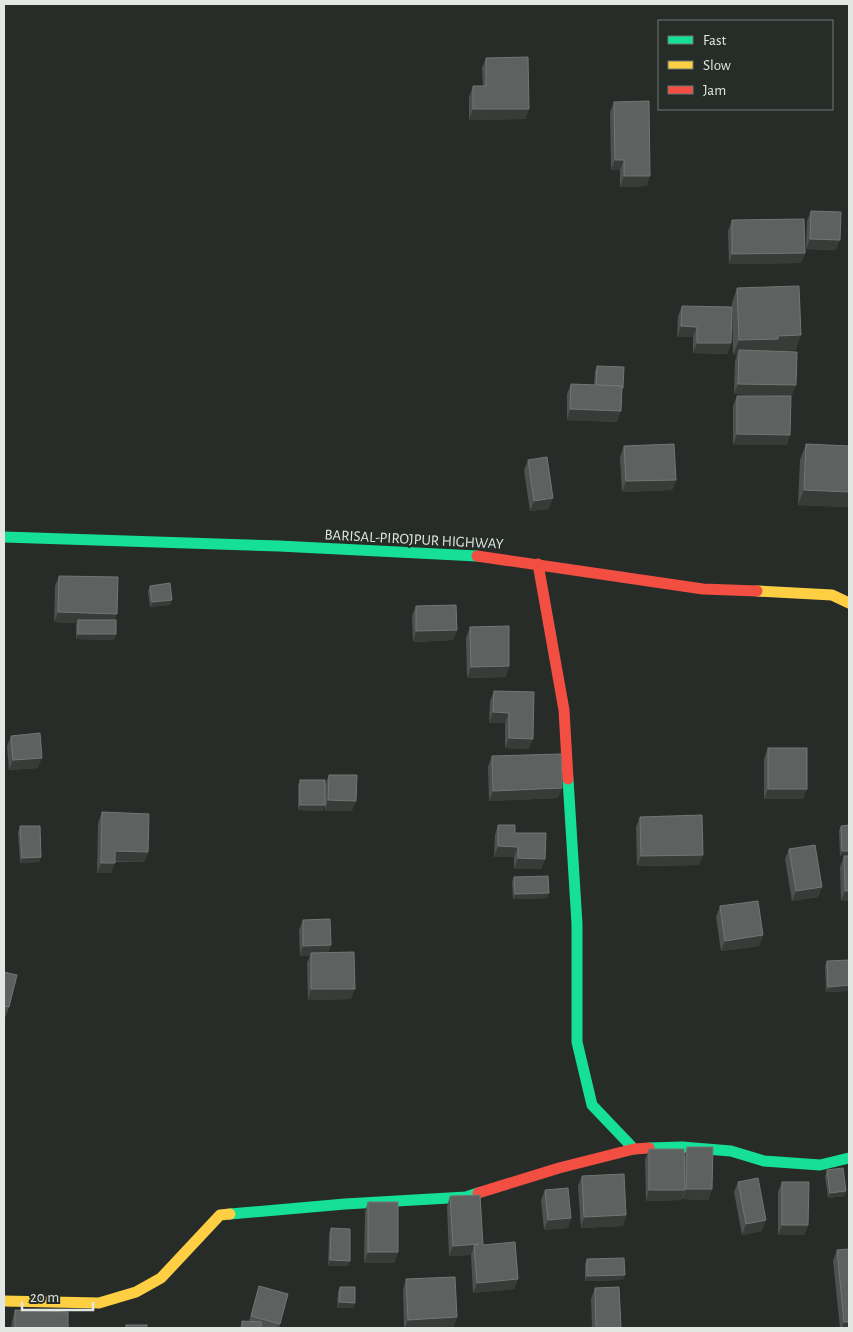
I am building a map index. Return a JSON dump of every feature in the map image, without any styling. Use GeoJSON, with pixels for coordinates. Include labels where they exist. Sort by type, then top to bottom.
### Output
{"type":"FeatureCollection","features":[{"type":"Feature","properties":{"kind":"main road","name":"BARISAL-PIROJPUR HIGHWAY"},"geometry":{"type":"LineString","coordinates":[[4,537],[278,546],[475,556],[703,589],[832,595],[849,603]]}},
{"type":"Feature","properties":{"kind":"main road"},"geometry":{"type":"LineString","coordinates":[[538,564],[564,710],[577,924],[577,1042],[592,1105],[634,1149]]}},
{"type":"Feature","properties":{"kind":"main road"},"geometry":{"type":"LineString","coordinates":[[4,1301],[99,1303],[136,1292],[161,1278],[220,1216],[345,1204],[466,1197],[560,1168],[634,1149],[682,1147],[731,1152],[764,1161],[820,1165],[849,1158]]}},
{"type":"Feature","properties":{"kind":"building"},"geometry":{"type":"Polygon","coordinates":[[[528,57],[529,109],[473,109],[473,86],[486,86],[486,58],[528,57]]]}},
{"type":"Feature","properties":{"kind":"building"},"geometry":{"type":"Polygon","coordinates":[[[649,101],[650,176],[624,176],[624,160],[615,160],[614,102],[649,101]]]}},
{"type":"Feature","properties":{"kind":"building"},"geometry":{"type":"Polygon","coordinates":[[[811,211],[841,212],[840,240],[810,239],[811,211]]]}},
{"type":"Feature","properties":{"kind":"building"},"geometry":{"type":"Polygon","coordinates":[[[804,219],[805,253],[732,254],[732,220],[804,219]]]}},
{"type":"Feature","properties":{"kind":"building"},"geometry":{"type":"Polygon","coordinates":[[[799,286],[801,335],[778,336],[778,339],[739,340],[737,288],[799,286]]]}},
{"type":"Feature","properties":{"kind":"building"},"geometry":{"type":"Polygon","coordinates":[[[682,306],[732,307],[731,343],[697,343],[697,327],[681,326],[682,306]]]}},
{"type":"Feature","properties":{"kind":"building"},"geometry":{"type":"Polygon","coordinates":[[[739,350],[797,352],[796,385],[738,384],[739,350]]]}},
{"type":"Feature","properties":{"kind":"building"},"geometry":{"type":"Polygon","coordinates":[[[597,366],[624,367],[623,388],[622,386],[596,385],[597,366]]]}},
{"type":"Feature","properties":{"kind":"building"},"geometry":{"type":"Polygon","coordinates":[[[571,384],[622,386],[621,411],[570,409],[571,384]]]}},
{"type":"Feature","properties":{"kind":"building"},"geometry":{"type":"Polygon","coordinates":[[[737,396],[791,396],[790,435],[737,434],[737,396]]]}},
{"type":"Feature","properties":{"kind":"building"},"geometry":{"type":"Polygon","coordinates":[[[674,444],[676,480],[626,481],[624,446],[674,444]]]}},
{"type":"Feature","properties":{"kind":"building"},"geometry":{"type":"Polygon","coordinates":[[[806,444],[849,446],[849,492],[804,490],[806,444]]]}},
{"type":"Feature","properties":{"kind":"building"},"geometry":{"type":"Polygon","coordinates":[[[547,457],[553,498],[534,501],[528,460],[547,457]]]}},
{"type":"Feature","properties":{"kind":"building"},"geometry":{"type":"Polygon","coordinates":[[[59,576],[118,577],[117,614],[58,612],[59,576]]]}},
{"type":"Feature","properties":{"kind":"building"},"geometry":{"type":"Polygon","coordinates":[[[170,583],[172,600],[152,602],[150,586],[170,583]]]}},
{"type":"Feature","properties":{"kind":"building"},"geometry":{"type":"Polygon","coordinates":[[[456,605],[457,630],[416,631],[416,606],[456,605]]]}},
{"type":"Feature","properties":{"kind":"building"},"geometry":{"type":"Polygon","coordinates":[[[78,620],[116,620],[116,634],[78,634],[78,620]]]}},
{"type":"Feature","properties":{"kind":"building"},"geometry":{"type":"Polygon","coordinates":[[[509,626],[509,666],[471,667],[470,627],[509,626]]]}},
{"type":"Feature","properties":{"kind":"building"},"geometry":{"type":"Polygon","coordinates":[[[494,691],[534,692],[533,739],[509,738],[509,713],[493,712],[494,691]]]}},
{"type":"Feature","properties":{"kind":"building"},"geometry":{"type":"Polygon","coordinates":[[[40,733],[42,758],[13,760],[11,736],[40,733]]]}},
{"type":"Feature","properties":{"kind":"building"},"geometry":{"type":"Polygon","coordinates":[[[768,748],[807,748],[807,789],[768,789],[768,748]]]}},
{"type":"Feature","properties":{"kind":"building"},"geometry":{"type":"Polygon","coordinates":[[[561,754],[562,788],[493,791],[492,756],[561,754]]]}},
{"type":"Feature","properties":{"kind":"building"},"geometry":{"type":"Polygon","coordinates":[[[329,775],[357,775],[356,801],[328,800],[329,775]]]}},
{"type":"Feature","properties":{"kind":"building"},"geometry":{"type":"Polygon","coordinates":[[[300,780],[325,780],[325,805],[300,805],[300,780]]]}},
{"type":"Feature","properties":{"kind":"building"},"geometry":{"type":"Polygon","coordinates":[[[102,812],[149,814],[148,852],[115,851],[115,863],[101,863],[102,812]]]}},
{"type":"Feature","properties":{"kind":"building"},"geometry":{"type":"Polygon","coordinates":[[[702,815],[703,855],[641,856],[640,817],[702,815]]]}},
{"type":"Feature","properties":{"kind":"building"},"geometry":{"type":"Polygon","coordinates":[[[498,825],[515,825],[515,833],[546,833],[545,859],[518,858],[518,847],[498,846],[498,825]]]}},
{"type":"Feature","properties":{"kind":"building"},"geometry":{"type":"Polygon","coordinates":[[[849,825],[849,851],[842,851],[841,826],[849,825]]]}},
{"type":"Feature","properties":{"kind":"building"},"geometry":{"type":"Polygon","coordinates":[[[20,826],[40,826],[41,857],[22,858],[20,826]]]}},
{"type":"Feature","properties":{"kind":"building"},"geometry":{"type":"Polygon","coordinates":[[[815,845],[822,887],[796,891],[789,849],[815,845]]]}},
{"type":"Feature","properties":{"kind":"building"},"geometry":{"type":"Polygon","coordinates":[[[844,856],[849,856],[849,891],[845,891],[844,856]]]}},
{"type":"Feature","properties":{"kind":"building"},"geometry":{"type":"Polygon","coordinates":[[[548,876],[549,893],[515,894],[514,877],[548,876]]]}},
{"type":"Feature","properties":{"kind":"building"},"geometry":{"type":"Polygon","coordinates":[[[758,901],[763,935],[725,941],[720,906],[758,901]]]}},
{"type":"Feature","properties":{"kind":"building"},"geometry":{"type":"Polygon","coordinates":[[[330,919],[331,945],[303,946],[303,920],[330,919]]]}},
{"type":"Feature","properties":{"kind":"building"},"geometry":{"type":"Polygon","coordinates":[[[354,952],[355,989],[311,989],[311,953],[354,952]]]}},
{"type":"Feature","properties":{"kind":"building"},"geometry":{"type":"Polygon","coordinates":[[[849,960],[849,985],[828,987],[827,961],[849,960]]]}},
{"type":"Feature","properties":{"kind":"building"},"geometry":{"type":"Polygon","coordinates":[[[4,972],[17,975],[9,1007],[4,1006],[4,972]]]}},
{"type":"Feature","properties":{"kind":"building"},"geometry":{"type":"Polygon","coordinates":[[[687,1147],[713,1147],[712,1189],[686,1189],[687,1147]]]}},
{"type":"Feature","properties":{"kind":"building"},"geometry":{"type":"Polygon","coordinates":[[[649,1149],[684,1149],[685,1190],[649,1190],[649,1149]]]}},
{"type":"Feature","properties":{"kind":"building"},"geometry":{"type":"Polygon","coordinates":[[[843,1168],[846,1191],[830,1193],[827,1170],[843,1168]]]}},
{"type":"Feature","properties":{"kind":"building"},"geometry":{"type":"Polygon","coordinates":[[[624,1174],[626,1215],[584,1217],[582,1176],[624,1174]]]}},
{"type":"Feature","properties":{"kind":"building"},"geometry":{"type":"Polygon","coordinates":[[[758,1178],[766,1220],[746,1224],[738,1182],[758,1178]]]}},
{"type":"Feature","properties":{"kind":"building"},"geometry":{"type":"Polygon","coordinates":[[[782,1182],[809,1182],[808,1225],[782,1225],[782,1182]]]}},
{"type":"Feature","properties":{"kind":"building"},"geometry":{"type":"Polygon","coordinates":[[[568,1188],[571,1218],[548,1220],[545,1190],[568,1188]]]}},
{"type":"Feature","properties":{"kind":"building"},"geometry":{"type":"Polygon","coordinates":[[[480,1195],[483,1245],[515,1242],[518,1279],[477,1283],[474,1246],[479,1244],[453,1246],[450,1196],[480,1195]]]}},
{"type":"Feature","properties":{"kind":"building"},"geometry":{"type":"Polygon","coordinates":[[[368,1202],[398,1202],[398,1252],[368,1252],[368,1202]]]}},
{"type":"Feature","properties":{"kind":"building"},"geometry":{"type":"Polygon","coordinates":[[[331,1228],[350,1229],[350,1261],[330,1260],[331,1228]]]}},
{"type":"Feature","properties":{"kind":"building"},"geometry":{"type":"Polygon","coordinates":[[[849,1249],[849,1322],[844,1322],[837,1250],[849,1249]]]}},
{"type":"Feature","properties":{"kind":"building"},"geometry":{"type":"Polygon","coordinates":[[[624,1258],[625,1275],[587,1276],[587,1259],[624,1258]]]}},
{"type":"Feature","properties":{"kind":"building"},"geometry":{"type":"Polygon","coordinates":[[[455,1277],[457,1317],[408,1320],[406,1279],[455,1277]]]}},
{"type":"Feature","properties":{"kind":"building"},"geometry":{"type":"Polygon","coordinates":[[[259,1286],[288,1294],[280,1324],[251,1316],[259,1286]]]}},
{"type":"Feature","properties":{"kind":"building"},"geometry":{"type":"Polygon","coordinates":[[[340,1287],[355,1287],[355,1303],[339,1302],[340,1287]]]}},
{"type":"Feature","properties":{"kind":"building"},"geometry":{"type":"Polygon","coordinates":[[[619,1287],[621,1328],[596,1328],[595,1288],[619,1287]]]}},
{"type":"Feature","properties":{"kind":"building"},"geometry":{"type":"Polygon","coordinates":[[[15,1310],[68,1312],[68,1328],[15,1328],[15,1310]]]}},
{"type":"Feature","properties":{"kind":"building"},"geometry":{"type":"Polygon","coordinates":[[[242,1321],[261,1322],[261,1328],[242,1328],[242,1321]]]}},
{"type":"Feature","properties":{"kind":"building"},"geometry":{"type":"Polygon","coordinates":[[[126,1325],[147,1325],[147,1328],[126,1328],[126,1325]]]}},
{"type":"Feature","properties":{"kind":"traffic: fast"},"geometry":{"type":"LineString","coordinates":[[4,537],[279,546],[477,556]]}},
{"type":"Feature","properties":{"kind":"traffic: fast"},"geometry":{"type":"LineString","coordinates":[[568,779],[577,924],[577,1042],[592,1105],[634,1149]]}},
{"type":"Feature","properties":{"kind":"traffic: fast"},"geometry":{"type":"LineString","coordinates":[[649,1148],[682,1147],[731,1151],[764,1161],[820,1165],[849,1158]]}},
{"type":"Feature","properties":{"kind":"traffic: fast"},"geometry":{"type":"LineString","coordinates":[[230,1214],[345,1204],[466,1197],[478,1193]]}},
{"type":"Feature","properties":{"kind":"traffic: slow"},"geometry":{"type":"LineString","coordinates":[[757,591],[832,595],[849,603]]}},
{"type":"Feature","properties":{"kind":"traffic: slow"},"geometry":{"type":"LineString","coordinates":[[4,1301],[99,1303],[136,1292],[161,1278],[220,1215],[230,1214]]}},
{"type":"Feature","properties":{"kind":"traffic: jam"},"geometry":{"type":"LineString","coordinates":[[477,556],[703,589],[757,591]]}},
{"type":"Feature","properties":{"kind":"traffic: jam"},"geometry":{"type":"LineString","coordinates":[[538,564],[564,710],[568,779]]}},
{"type":"Feature","properties":{"kind":"traffic: jam"},"geometry":{"type":"LineString","coordinates":[[478,1193],[559,1168],[634,1149],[649,1148]]}}]}
